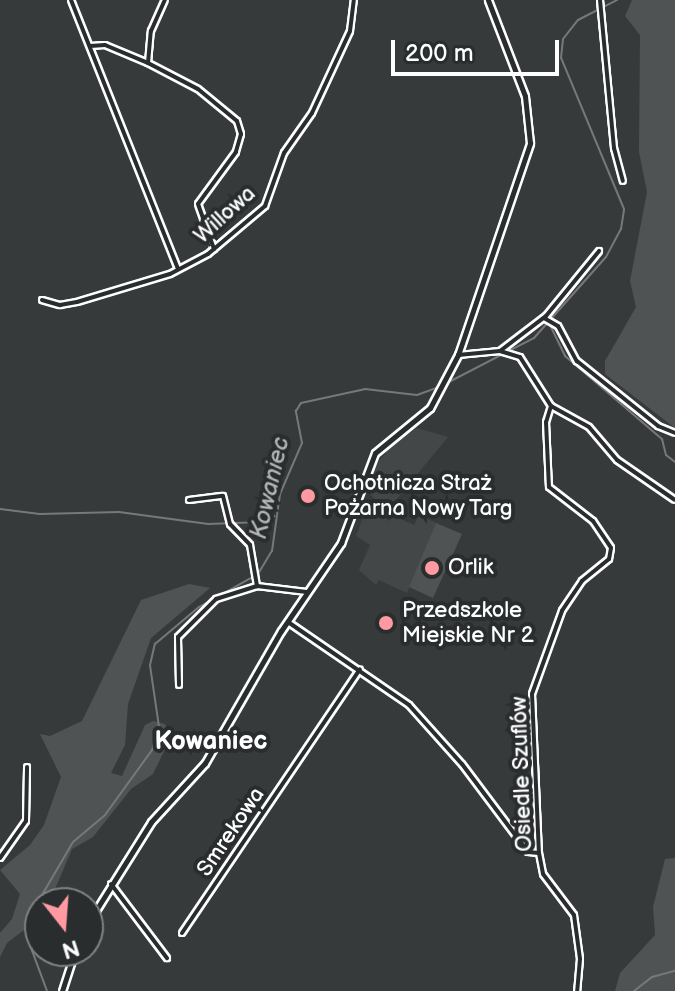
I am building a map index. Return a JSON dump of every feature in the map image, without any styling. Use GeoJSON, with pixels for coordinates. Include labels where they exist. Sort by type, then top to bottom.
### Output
{"type":"FeatureCollection","features":[{"type":"Feature","properties":{"kind":"street"},"geometry":{"type":"LineString","coordinates":[[71,0],[178,269]]}},
{"type":"Feature","properties":{"kind":"street"},"geometry":{"type":"LineString","coordinates":[[148,63],[151,31],[165,0]]}},
{"type":"Feature","properties":{"kind":"street","name":"Willowa"},"geometry":{"type":"LineString","coordinates":[[42,300],[60,305],[77,302],[178,269],[214,249],[270,198],[284,153],[312,113],[350,31],[354,0]]}},
{"type":"Feature","properties":{"kind":"street"},"geometry":{"type":"LineString","coordinates":[[104,896],[151,822],[205,763],[288,622],[348,529],[375,453],[441,393],[449,376],[530,143],[527,104],[488,0]]}},
{"type":"Feature","properties":{"kind":"street"},"geometry":{"type":"LineString","coordinates":[[600,0],[614,148],[623,181]]}},
{"type":"Feature","properties":{"kind":"street"},"geometry":{"type":"LineString","coordinates":[[90,46],[105,45],[198,89],[226,109],[240,127],[234,156],[199,200],[206,236],[214,249]]}},
{"type":"Feature","properties":{"kind":"street"},"geometry":{"type":"LineString","coordinates":[[503,352],[544,318],[599,251]]}},
{"type":"Feature","properties":{"kind":"street"},"geometry":{"type":"LineString","coordinates":[[544,318],[558,326],[577,361],[658,426],[675,433]]}},
{"type":"Feature","properties":{"kind":"street"},"geometry":{"type":"LineString","coordinates":[[458,355],[503,352],[516,355],[536,374],[551,406],[589,427],[617,460],[675,500]]}},
{"type":"Feature","properties":{"kind":"street","name":"Osiedle Szuflów"},"geometry":{"type":"LineString","coordinates":[[551,406],[546,422],[549,487],[593,521],[611,548],[609,559],[582,581],[562,611],[532,694],[539,853],[543,874],[574,915],[577,991]]}},
{"type":"Feature","properties":{"kind":"street"},"geometry":{"type":"LineString","coordinates":[[189,500],[223,496],[230,524],[250,545],[256,584]]}},
{"type":"Feature","properties":{"kind":"street"},"geometry":{"type":"LineString","coordinates":[[179,685],[178,637],[216,599],[256,584],[308,592]]}},
{"type":"Feature","properties":{"kind":"street"},"geometry":{"type":"LineString","coordinates":[[288,622],[409,705],[462,764],[528,852],[539,853]]}},
{"type":"Feature","properties":{"kind":"street","name":"Smrekowa"},"geometry":{"type":"LineString","coordinates":[[182,933],[360,669]]}},
{"type":"Feature","properties":{"kind":"street"},"geometry":{"type":"LineString","coordinates":[[0,858],[26,821],[27,767]]}},
{"type":"Feature","properties":{"kind":"street"},"geometry":{"type":"LineString","coordinates":[[111,884],[167,958]]}},
{"type":"Feature","properties":{"kind":"street"},"geometry":{"type":"LineString","coordinates":[[62,991],[70,967]]}},
{"type":"Feature","properties":{"kind":"shaded area"},"geometry":{"type":"Polygon","coordinates":[[[632,0],[675,0],[675,428],[605,374],[605,361],[636,307],[630,281],[647,192],[639,152],[640,35],[625,16],[632,0]]]}},
{"type":"Feature","properties":{"kind":"shaded area"},"geometry":{"type":"Polygon","coordinates":[[[417,428],[448,437],[391,506],[378,503],[369,493],[375,466],[395,442],[417,428]]]}},
{"type":"Feature","properties":{"kind":"shaded area"},"geometry":{"type":"Polygon","coordinates":[[[368,504],[389,521],[394,516],[414,525],[419,515],[436,523],[407,593],[379,580],[376,585],[359,570],[370,545],[356,536],[368,504]]]}},
{"type":"Feature","properties":{"kind":"shaded area","name":"Orlik"},"geometry":{"type":"Polygon","coordinates":[[[436,523],[462,534],[433,598],[409,587],[436,523]]]}},
{"type":"Feature","properties":{"kind":"shaded area"},"geometry":{"type":"Polygon","coordinates":[[[189,584],[210,588],[151,638],[128,704],[125,745],[111,773],[122,776],[145,725],[153,721],[165,724],[171,737],[153,774],[131,789],[93,837],[72,849],[56,887],[24,887],[24,930],[7,943],[0,957],[0,933],[12,919],[20,894],[0,870],[30,845],[44,825],[61,777],[40,734],[50,736],[82,721],[141,600],[189,584]]]}},
{"type":"Feature","properties":{"kind":"shaded area"},"geometry":{"type":"Polygon","coordinates":[[[675,858],[675,991],[615,991],[620,973],[655,935],[653,907],[665,859],[675,858]]]}},
{"type":"Feature","properties":{"kind":"waterway","name":"Kowaniec"},"geometry":{"type":"LineString","coordinates":[[445,384],[534,338],[606,257],[621,229],[624,209],[561,58],[563,39],[578,20],[617,0]]}},
{"type":"Feature","properties":{"kind":"waterway"},"geometry":{"type":"LineString","coordinates":[[549,323],[565,356],[662,439],[666,455],[675,462]]}},
{"type":"Feature","properties":{"kind":"waterway","name":"Kowaniec"},"geometry":{"type":"LineString","coordinates":[[47,991],[30,945],[28,925],[35,907],[73,842],[105,815],[152,750],[159,727],[150,665],[155,644],[199,607],[258,574],[272,551],[280,494],[302,443],[296,411],[301,403],[365,389],[417,395],[439,387]]}},
{"type":"Feature","properties":{"kind":"waterway"},"geometry":{"type":"LineString","coordinates":[[0,509],[40,514],[119,512],[208,524],[263,522],[275,516]]}},
{"type":"Feature","properties":{"kind":"waterway"},"geometry":{"type":"LineString","coordinates":[[634,991],[652,977],[675,971]]}},
{"type":"Feature","properties":{"kind":"place","name":"Ochotnicza Straż Pożarna Nowy Targ"},"geometry":{"type":"Point","coordinates":[308,496]}},
{"type":"Feature","properties":{"kind":"place","name":"Orlik"},"geometry":{"type":"Point","coordinates":[432,568]}},
{"type":"Feature","properties":{"kind":"place","name":"Przedszkole Miejskie Nr 2"},"geometry":{"type":"Point","coordinates":[386,623]}},
{"type":"Feature","properties":{"kind":"district","name":"Kowaniec"},"geometry":{"type":"Point","coordinates":[211,742]}}]}
